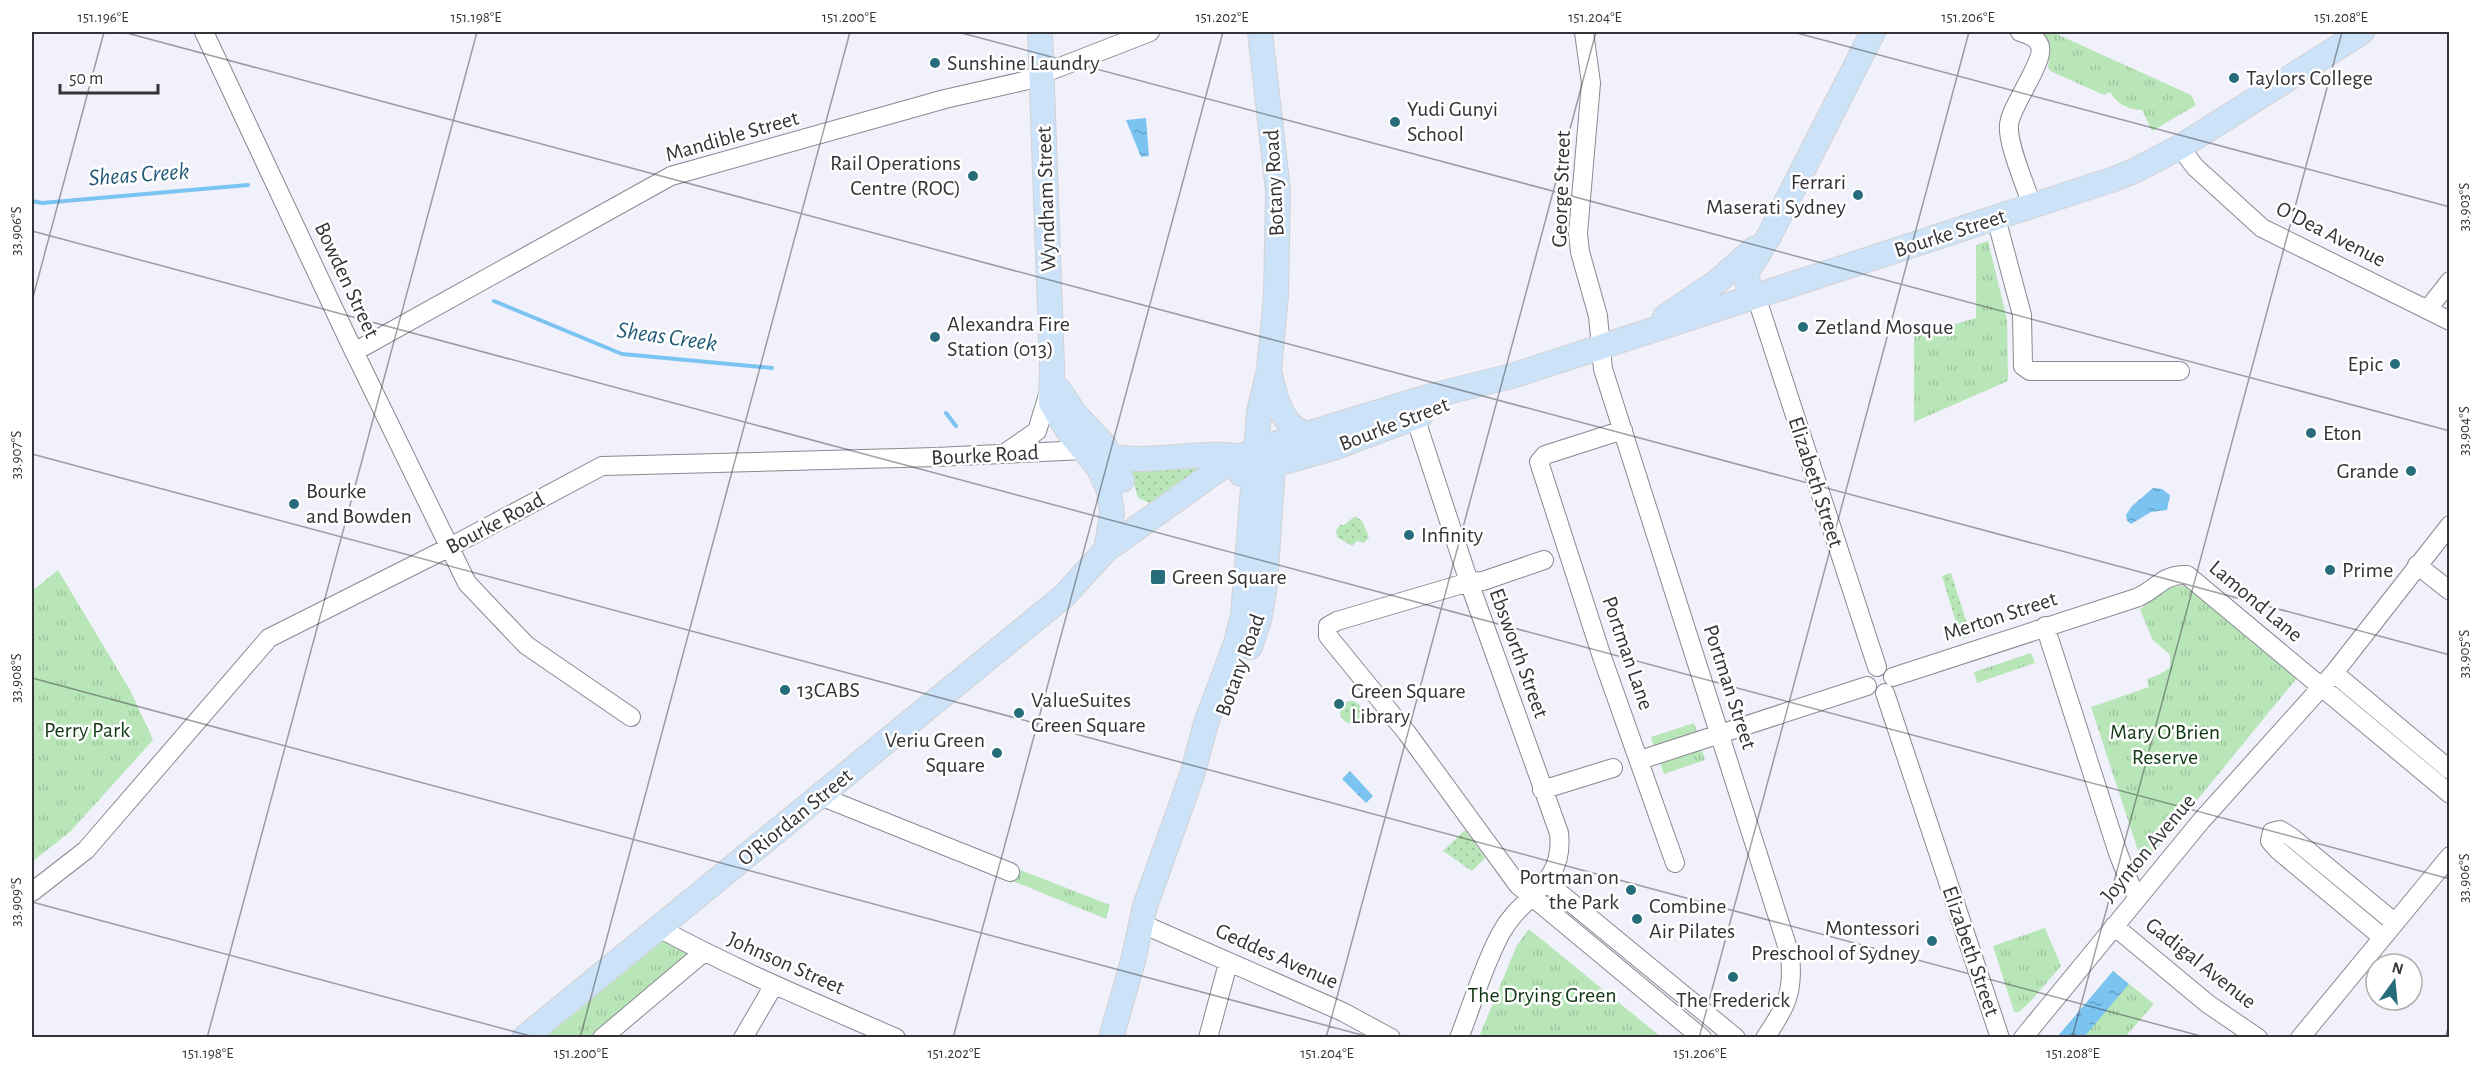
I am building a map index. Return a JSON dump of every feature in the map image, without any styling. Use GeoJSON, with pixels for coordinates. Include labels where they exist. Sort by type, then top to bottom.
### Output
{"type":"FeatureCollection","features":[{"type":"Feature","properties":{"kind":"main road","name":"Wyndham Street"},"geometry":{"type":"LineString","coordinates":[[1040,32],[1051,378],[1125,493],[1128,534]]}},
{"type":"Feature","properties":{"kind":"main road","name":"Botany Road"},"geometry":{"type":"LineString","coordinates":[[1111,1038],[1158,863],[1192,775],[1216,732],[1259,620],[1265,585],[1259,455],[1273,402],[1269,370],[1276,296],[1278,191],[1260,32]]}},
{"type":"Feature","properties":{"kind":"main road","name":"Elizabeth Street"},"geometry":{"type":"LineString","coordinates":[[1756,296],[1768,238],[1874,32]]}},
{"type":"Feature","properties":{"kind":"main road","name":"Bourke Street"},"geometry":{"type":"LineString","coordinates":[[1259,455],[1311,434],[1452,390],[1512,376],[1600,348],[2136,170],[2180,147],[2361,32]]}},
{"type":"Feature","properties":{"kind":"main road","name":"Elizabeth Street"},"geometry":{"type":"LineString","coordinates":[[1635,335],[1685,305],[1718,281],[1768,238]]}},
{"type":"Feature","properties":{"kind":"main road"},"geometry":{"type":"LineString","coordinates":[[1269,370],[1275,393],[1286,418],[1298,430],[1311,434]]}},
{"type":"Feature","properties":{"kind":"main road","name":"Bourke Street"},"geometry":{"type":"LineString","coordinates":[[1259,455],[1333,448],[1415,417],[1512,376]]}},
{"type":"Feature","properties":{"kind":"main road","name":"Bourke Road"},"geometry":{"type":"LineString","coordinates":[[1099,451],[1227,441],[1259,455]]}},
{"type":"Feature","properties":{"kind":"main road","name":"Wyndham Street"},"geometry":{"type":"LineString","coordinates":[[1099,451],[1101,472],[1110,495],[1111,555]]}},
{"type":"Feature","properties":{"kind":"main road"},"geometry":{"type":"LineString","coordinates":[[1128,534],[1223,466],[1259,455]]}},
{"type":"Feature","properties":{"kind":"main road","name":"O'Riordan Street"},"geometry":{"type":"LineString","coordinates":[[524,1038],[1111,555],[1237,475],[1259,455]]}},
{"type":"Feature","properties":{"kind":"main road","name":"O'Riordan Street"},"geometry":{"type":"LineString","coordinates":[[1111,555],[1124,549],[1128,534]]}},
{"type":"Feature","properties":{"kind":"street","name":"Bowden Street"},"geometry":{"type":"LineString","coordinates":[[204,32],[354,352],[467,583],[525,645],[631,717]]}},
{"type":"Feature","properties":{"kind":"street","name":"Mandible Street"},"geometry":{"type":"LineString","coordinates":[[354,352],[671,176],[935,102],[1017,83],[1150,32]]}},
{"type":"Feature","properties":{"kind":"street","name":"George Street"},"geometry":{"type":"LineString","coordinates":[[1584,32],[1591,83],[1579,239],[1581,256],[1598,315],[1600,348]]}},
{"type":"Feature","properties":{"kind":"street"},"geometry":{"type":"LineString","coordinates":[[2020,32],[2040,44],[2040,53],[2013,111],[2008,128],[2032,206]]}},
{"type":"Feature","properties":{"kind":"street","name":"O'Dea Avenue"},"geometry":{"type":"LineString","coordinates":[[2180,147],[2195,166],[2262,228],[2450,321]]}},
{"type":"Feature","properties":{"kind":"street"},"geometry":{"type":"LineString","coordinates":[[1996,218],[2022,315],[2022,366],[2031,371],[2180,371]]}},
{"type":"Feature","properties":{"kind":"street"},"geometry":{"type":"LineString","coordinates":[[2428,309],[2450,281]]}},
{"type":"Feature","properties":{"kind":"street","name":"Elizabeth Street"},"geometry":{"type":"LineString","coordinates":[[1756,296],[1877,667]]}},
{"type":"Feature","properties":{"kind":"street","name":"Portman Street"},"geometry":{"type":"LineString","coordinates":[[1600,348],[1602,365],[1790,955],[1791,992],[1785,1008],[1765,1038]]}},
{"type":"Feature","properties":{"kind":"street"},"geometry":{"type":"LineString","coordinates":[[1004,453],[1039,430],[1051,378]]}},
{"type":"Feature","properties":{"kind":"street","name":"Ebsworth Street"},"geometry":{"type":"LineString","coordinates":[[1415,417],[1469,582],[1559,833],[1561,850],[1558,862],[1545,881],[1510,920],[1499,936],[1459,1038]]}},
{"type":"Feature","properties":{"kind":"street","name":"Portman Lane"},"geometry":{"type":"LineString","coordinates":[[1623,430],[1541,458],[1541,469],[1602,657],[1675,863]]}},
{"type":"Feature","properties":{"kind":"street","name":"Bourke Road"},"geometry":{"type":"LineString","coordinates":[[32,892],[86,850],[268,638],[602,466],[1099,451]]}},
{"type":"Feature","properties":{"kind":"street","name":"Joynton Avenue"},"geometry":{"type":"LineString","coordinates":[[2023,1038],[2201,821],[2334,673],[2450,525]]}},
{"type":"Feature","properties":{"kind":"street"},"geometry":{"type":"LineString","coordinates":[[1544,561],[1483,581],[1469,582],[1337,621],[1328,626],[1329,639],[1378,696],[1516,883],[1702,1038]]}},
{"type":"Feature","properties":{"kind":"street"},"geometry":{"type":"LineString","coordinates":[[2417,565],[2450,591]]}},
{"type":"Feature","properties":{"kind":"street","name":"Lamond Lane"},"geometry":{"type":"LineString","coordinates":[[2123,602],[2144,595],[2164,578],[2176,574],[2187,575],[2450,794]]}},
{"type":"Feature","properties":{"kind":"street","name":"Merton Street"},"geometry":{"type":"LineString","coordinates":[[1893,677],[2123,602]]}},
{"type":"Feature","properties":{"kind":"street"},"geometry":{"type":"LineString","coordinates":[[2045,626],[2118,853],[2130,886],[2138,897]]}},
{"type":"Feature","properties":{"kind":"street"},"geometry":{"type":"LineString","coordinates":[[1877,667],[1885,668],[1893,677],[1893,685],[1885,693],[1876,694],[1867,686],[1867,674],[1877,667]]}},
{"type":"Feature","properties":{"kind":"street"},"geometry":{"type":"LineString","coordinates":[[2334,673],[2450,770]]}},
{"type":"Feature","properties":{"kind":"street"},"geometry":{"type":"LineString","coordinates":[[1640,759],[1709,739],[1719,733],[1867,686]]}},
{"type":"Feature","properties":{"kind":"street","name":"Elizabeth Street"},"geometry":{"type":"LineString","coordinates":[[1885,693],[2000,1038]]}},
{"type":"Feature","properties":{"kind":"street"},"geometry":{"type":"LineString","coordinates":[[1542,790],[1613,768]]}},
{"type":"Feature","properties":{"kind":"street"},"geometry":{"type":"LineString","coordinates":[[820,796],[1010,872]]}},
{"type":"Feature","properties":{"kind":"street"},"geometry":{"type":"LineString","coordinates":[[2382,936],[2278,850],[2270,841],[2272,832],[2280,830],[2289,836],[2394,922]]}},
{"type":"Feature","properties":{"kind":"street"},"geometry":{"type":"LineString","coordinates":[[2300,1038],[2450,856]]}},
{"type":"Feature","properties":{"kind":"street"},"geometry":{"type":"LineString","coordinates":[[1545,881],[1736,1038]]}},
{"type":"Feature","properties":{"kind":"street","name":"Gadigal Avenue"},"geometry":{"type":"LineString","coordinates":[[2114,926],[2208,1004],[2258,1038]]}},
{"type":"Feature","properties":{"kind":"street","name":"Johnson Street"},"geometry":{"type":"LineString","coordinates":[[659,928],[774,985],[896,1038]]}},
{"type":"Feature","properties":{"kind":"street","name":"Geddes Avenue"},"geometry":{"type":"LineString","coordinates":[[1140,929],[1348,1026],[1367,1038]]}},
{"type":"Feature","properties":{"kind":"street","name":"Geddes Avenue"},"geometry":{"type":"LineString","coordinates":[[1140,929],[1340,1011],[1392,1038]]}},
{"type":"Feature","properties":{"kind":"street"},"geometry":{"type":"LineString","coordinates":[[602,1038],[704,952]]}},
{"type":"Feature","properties":{"kind":"street"},"geometry":{"type":"LineString","coordinates":[[1208,1038],[1226,971]]}},
{"type":"Feature","properties":{"kind":"street"},"geometry":{"type":"LineString","coordinates":[[743,1038],[774,985]]}},
{"type":"Feature","properties":{"kind":"green space"},"geometry":{"type":"Polygon","coordinates":[[[2045,32],[2052,32],[2191,95],[2196,105],[2152,131],[2142,110],[2123,105],[2110,92],[2104,95],[2050,71],[2048,68],[2050,48],[2043,36],[2045,32]]]}},
{"type":"Feature","properties":{"kind":"green space"},"geometry":{"type":"Polygon","coordinates":[[[1988,241],[2007,319],[2008,381],[1914,422],[1914,336],[1976,318],[1976,245],[1988,241]]]}},
{"type":"Feature","properties":{"kind":"green space"},"geometry":{"type":"Polygon","coordinates":[[[1202,466],[1202,469],[1152,504],[1138,498],[1131,473],[1136,468],[1202,466]]]}},
{"type":"Feature","properties":{"kind":"green space"},"geometry":{"type":"Polygon","coordinates":[[[1355,516],[1362,521],[1369,537],[1364,543],[1357,541],[1352,546],[1337,537],[1336,531],[1340,525],[1344,525],[1355,516]]]}},
{"type":"Feature","properties":{"kind":"green space","name":"Perry Park"},"geometry":{"type":"Polygon","coordinates":[[[58,570],[130,690],[153,740],[70,832],[32,862],[32,591],[58,570]]]}},
{"type":"Feature","properties":{"kind":"green space"},"geometry":{"type":"Polygon","coordinates":[[[1951,573],[1971,636],[1961,639],[1942,576],[1951,573]]]}},
{"type":"Feature","properties":{"kind":"green space","name":"Mary O'Brien Reserve"},"geometry":{"type":"Polygon","coordinates":[[[2185,586],[2297,678],[2143,866],[2091,707],[2149,687],[2147,679],[2170,668],[2170,655],[2152,639],[2140,609],[2169,587],[2185,586]]]}},
{"type":"Feature","properties":{"kind":"green space"},"geometry":{"type":"Polygon","coordinates":[[[2031,653],[2035,663],[1977,683],[1974,672],[2031,653]]]}},
{"type":"Feature","properties":{"kind":"green space"},"geometry":{"type":"Polygon","coordinates":[[[1351,701],[1359,704],[1362,712],[1359,720],[1351,723],[1343,720],[1340,712],[1343,704],[1351,701]]]}},
{"type":"Feature","properties":{"kind":"green space"},"geometry":{"type":"Polygon","coordinates":[[[1694,723],[1699,737],[1655,751],[1651,737],[1694,723]]]}},
{"type":"Feature","properties":{"kind":"green space"},"geometry":{"type":"Polygon","coordinates":[[[1701,747],[1705,760],[1664,774],[1659,760],[1701,747]]]}},
{"type":"Feature","properties":{"kind":"green space"},"geometry":{"type":"Polygon","coordinates":[[[1465,830],[1485,858],[1472,871],[1443,851],[1465,830]]]}},
{"type":"Feature","properties":{"kind":"green space"},"geometry":{"type":"Polygon","coordinates":[[[1013,867],[1110,905],[1106,919],[1008,879],[1013,867]]]}},
{"type":"Feature","properties":{"kind":"green space"},"geometry":{"type":"Polygon","coordinates":[[[2045,928],[2061,966],[2031,1001],[2019,1012],[2014,1012],[1993,946],[2045,928]]]}},
{"type":"Feature","properties":{"kind":"green space","name":"The Drying Green"},"geometry":{"type":"Polygon","coordinates":[[[1529,929],[1661,1037],[1479,1037],[1517,945],[1529,929]]]}},
{"type":"Feature","properties":{"kind":"green space"},"geometry":{"type":"Polygon","coordinates":[[[669,932],[690,952],[590,1037],[544,1038],[669,932]]]}},
{"type":"Feature","properties":{"kind":"green space"},"geometry":{"type":"Polygon","coordinates":[[[2113,971],[2154,1004],[2125,1037],[2057,1038],[2113,971]]]}},
{"type":"Feature","properties":{"kind":"water"},"geometry":{"type":"Polygon","coordinates":[[[1146,118],[1149,156],[1141,157],[1126,120],[1146,118]]]}},
{"type":"Feature","properties":{"kind":"water"},"geometry":{"type":"Polygon","coordinates":[[[2153,488],[2162,489],[2170,495],[2167,510],[2151,512],[2131,524],[2127,521],[2126,515],[2132,506],[2153,488]]]}},
{"type":"Feature","properties":{"kind":"water"},"geometry":{"type":"Polygon","coordinates":[[[1350,771],[1373,796],[1366,803],[1342,779],[1350,771]]]}},
{"type":"Feature","properties":{"kind":"water"},"geometry":{"type":"Polygon","coordinates":[[[2113,971],[2129,984],[2084,1037],[2059,1037],[2058,1036],[2113,971]]]}},
{"type":"Feature","properties":{"kind":"waterway","name":"Sheas Creek"},"geometry":{"type":"LineString","coordinates":[[32,201],[42,203],[248,185]]}},
{"type":"Feature","properties":{"kind":"waterway","name":"Sheas Creek"},"geometry":{"type":"LineString","coordinates":[[494,301],[622,354],[772,368]]}},
{"type":"Feature","properties":{"kind":"waterway","name":"Sheas Creek"},"geometry":{"type":"LineString","coordinates":[[946,413],[956,426]]}},
{"type":"Feature","properties":{"kind":"place","name":"Sunshine Laundry"},"geometry":{"type":"Point","coordinates":[935,63]}},
{"type":"Feature","properties":{"kind":"place","name":"Taylors College"},"geometry":{"type":"Point","coordinates":[2234,78]}},
{"type":"Feature","properties":{"kind":"place","name":"Yudi Gunyi School"},"geometry":{"type":"Point","coordinates":[1395,122]}},
{"type":"Feature","properties":{"kind":"place","name":"Rail Operations Centre (ROC)"},"geometry":{"type":"Point","coordinates":[973,176]}},
{"type":"Feature","properties":{"kind":"place","name":"Ferrari Maserati Sydney"},"geometry":{"type":"Point","coordinates":[1858,195]}},
{"type":"Feature","properties":{"kind":"place","name":"Zetland Mosque"},"geometry":{"type":"Point","coordinates":[1803,327]}},
{"type":"Feature","properties":{"kind":"place","name":"Alexandra Fire Station (013)"},"geometry":{"type":"Point","coordinates":[935,337]}},
{"type":"Feature","properties":{"kind":"place","name":"Epic"},"geometry":{"type":"Point","coordinates":[2395,364]}},
{"type":"Feature","properties":{"kind":"place","name":"Eton"},"geometry":{"type":"Point","coordinates":[2311,433]}},
{"type":"Feature","properties":{"kind":"place","name":"Grande"},"geometry":{"type":"Point","coordinates":[2411,471]}},
{"type":"Feature","properties":{"kind":"place","name":"Bourke and Bowden"},"geometry":{"type":"Point","coordinates":[294,504]}},
{"type":"Feature","properties":{"kind":"place","name":"Infinity"},"geometry":{"type":"Point","coordinates":[1409,535]}},
{"type":"Feature","properties":{"kind":"place","name":"Prime"},"geometry":{"type":"Point","coordinates":[2330,570]}},
{"type":"Feature","properties":{"kind":"place","name":"Green Square"},"geometry":{"type":"Point","coordinates":[1158,577]}},
{"type":"Feature","properties":{"kind":"place","name":"13CABS"},"geometry":{"type":"Point","coordinates":[785,690]}},
{"type":"Feature","properties":{"kind":"place","name":"Green Square Library"},"geometry":{"type":"Point","coordinates":[1339,704]}},
{"type":"Feature","properties":{"kind":"place","name":"ValueSuites Green Square"},"geometry":{"type":"Point","coordinates":[1019,713]}},
{"type":"Feature","properties":{"kind":"place","name":"Veriu Green Square"},"geometry":{"type":"Point","coordinates":[997,753]}},
{"type":"Feature","properties":{"kind":"place","name":"Portman on the Park"},"geometry":{"type":"Point","coordinates":[1631,890]}},
{"type":"Feature","properties":{"kind":"place","name":"Combine Air Pilates"},"geometry":{"type":"Point","coordinates":[1637,919]}},
{"type":"Feature","properties":{"kind":"place","name":"Montessori Preschool of Sydney"},"geometry":{"type":"Point","coordinates":[1932,941]}},
{"type":"Feature","properties":{"kind":"place","name":"The Frederick"},"geometry":{"type":"Point","coordinates":[1733,977]}}]}
